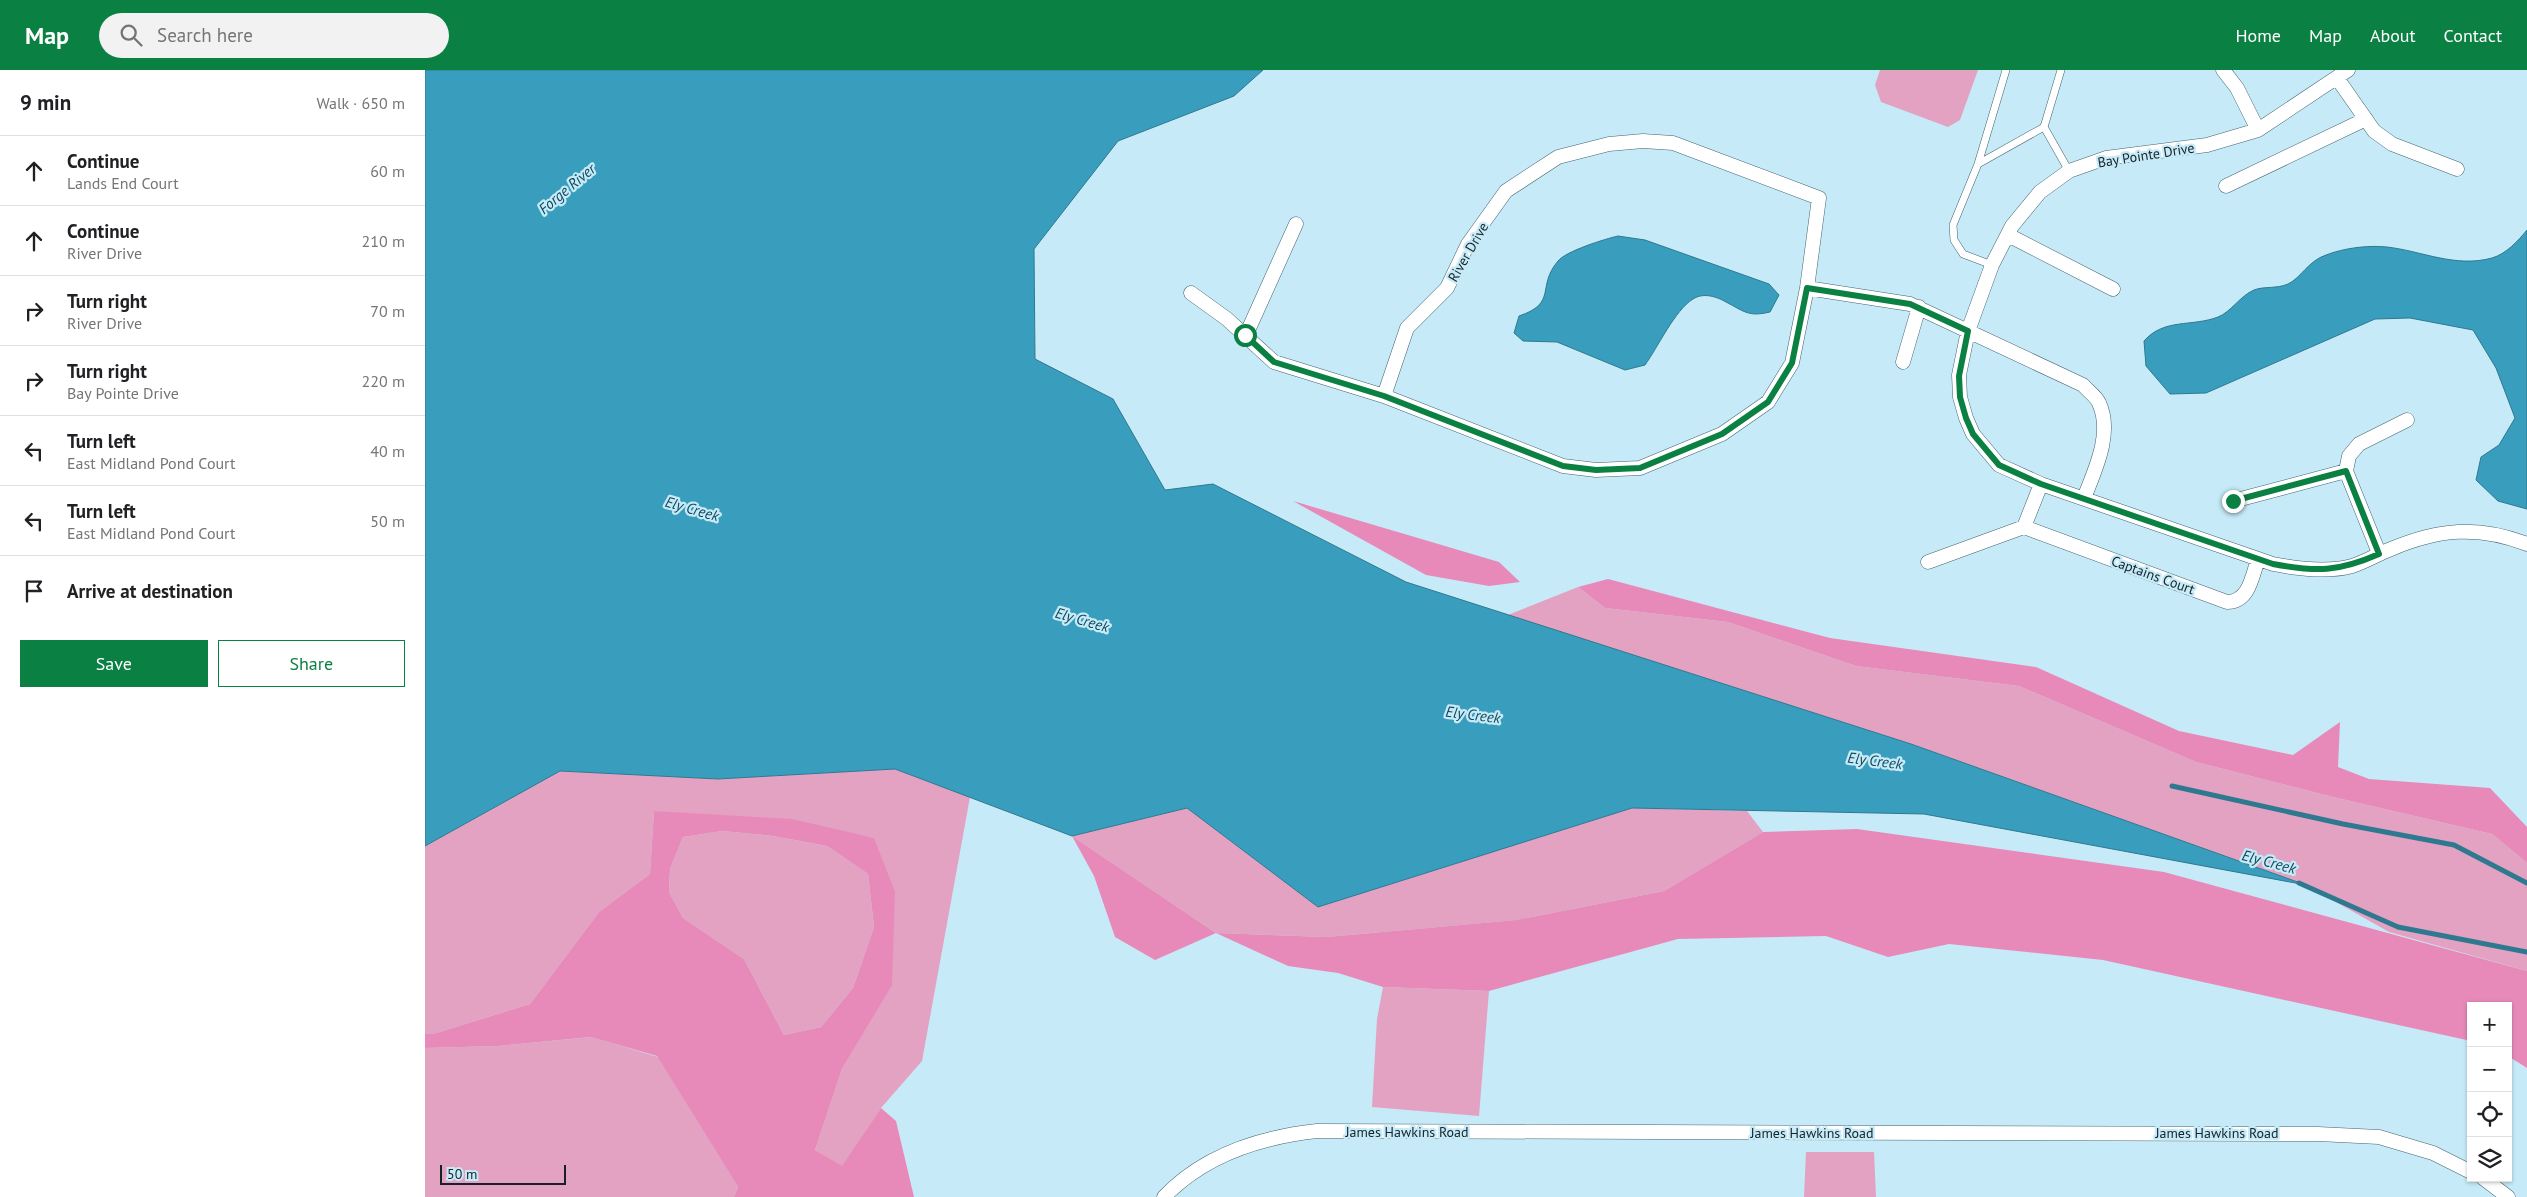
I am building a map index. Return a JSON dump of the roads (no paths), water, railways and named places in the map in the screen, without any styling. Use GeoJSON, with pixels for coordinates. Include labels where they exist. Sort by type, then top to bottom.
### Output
{"type":"FeatureCollection","features":[{"type":"Feature","properties":{"kind":"street"},"geometry":{"type":"LineString","coordinates":[[2223,70],[2237,88],[2257,130]]}},
{"type":"Feature","properties":{"kind":"street"},"geometry":{"type":"LineString","coordinates":[[2343,74],[2366,119],[2374,130],[2392,144],[2457,170]]}},
{"type":"Feature","properties":{"kind":"street","name":"Bay Pointe Drive"},"geometry":{"type":"LineString","coordinates":[[2343,74],[2257,130],[2207,145],[2106,158],[2069,171],[2040,192],[2008,235],[1992,265],[1968,331],[1959,376],[1960,397],[1966,418],[1973,434],[1999,465],[2041,484],[2258,559],[2299,569],[2327,569],[2352,566],[2425,535],[2482,532],[2527,544]]}},
{"type":"Feature","properties":{"kind":"street"},"geometry":{"type":"LineString","coordinates":[[2226,186],[2366,119]]}},
{"type":"Feature","properties":{"kind":"street","name":"River Drive"},"geometry":{"type":"LineString","coordinates":[[1643,141],[1673,143],[1819,198],[1807,288],[1792,363],[1768,402],[1722,434],[1640,468],[1596,470],[1563,466],[1384,396],[1407,328],[1447,288],[1469,244],[1506,191],[1558,157],[1609,144],[1643,141]]}},
{"type":"Feature","properties":{"kind":"street"},"geometry":{"type":"LineString","coordinates":[[1245,335],[1296,224]]}},
{"type":"Feature","properties":{"kind":"street"},"geometry":{"type":"LineString","coordinates":[[2008,235],[2113,289]]}},
{"type":"Feature","properties":{"kind":"street"},"geometry":{"type":"LineString","coordinates":[[1807,288],[1919,307],[2083,385],[2097,399],[2103,426],[2100,456],[2085,498]]}},
{"type":"Feature","properties":{"kind":"street"},"geometry":{"type":"LineString","coordinates":[[1191,293],[1245,335],[1274,362],[1384,396]]}},
{"type":"Feature","properties":{"kind":"street"},"geometry":{"type":"LineString","coordinates":[[1903,362],[1919,307]]}},
{"type":"Feature","properties":{"kind":"street"},"geometry":{"type":"LineString","coordinates":[[2379,554],[2346,471],[2349,456],[2359,444],[2407,420]]}},
{"type":"Feature","properties":{"kind":"street"},"geometry":{"type":"LineString","coordinates":[[2233,501],[2346,471]]}},
{"type":"Feature","properties":{"kind":"street"},"geometry":{"type":"LineString","coordinates":[[1927,562],[2024,528],[2041,484]]}},
{"type":"Feature","properties":{"kind":"street","name":"Captains Court"},"geometry":{"type":"LineString","coordinates":[[2024,528],[2227,602],[2237,602],[2243,596],[2258,559]]}},
{"type":"Feature","properties":{"kind":"street","name":"James Hawkins Road"},"geometry":{"type":"LineString","coordinates":[[1164,1197],[1210,1162],[1252,1143],[1281,1135],[1317,1131],[2318,1134],[2379,1137],[2433,1153],[2467,1170]]}},
{"type":"Feature","properties":{"kind":"street"},"geometry":{"type":"LineString","coordinates":[[2488,1182],[2508,1197]]}},
{"type":"Feature","properties":{"kind":"lane"},"geometry":{"type":"LineString","coordinates":[[1992,265],[1963,254],[1954,240],[1953,225],[1978,164],[2006,70]]}},
{"type":"Feature","properties":{"kind":"lane"},"geometry":{"type":"LineString","coordinates":[[1978,164],[2044,127],[2061,70]]}},
{"type":"Feature","properties":{"kind":"lane"},"geometry":{"type":"LineString","coordinates":[[2044,127],[2069,171]]}},
{"type":"Feature","properties":{"kind":"water","name":"Forge River"},"geometry":{"type":"Polygon","coordinates":[[[425,70],[1263,70],[1234,96],[1118,141],[1034,249],[1035,359],[1113,399],[1165,490],[1213,484],[1406,582],[1911,744],[2306,885],[1924,814],[1632,808],[1318,907],[1187,808],[1072,836],[895,769],[718,779],[560,771],[425,846],[425,70]]]}},
{"type":"Feature","properties":{"kind":"water"},"geometry":{"type":"Polygon","coordinates":[[[2527,230],[2527,509],[2498,501],[2476,480],[2481,457],[2499,445],[2515,418],[2496,368],[2473,330],[2410,318],[2375,319],[2206,393],[2170,394],[2146,366],[2144,341],[2160,329],[2208,320],[2223,315],[2244,296],[2254,290],[2288,284],[2314,261],[2326,255],[2348,249],[2380,246],[2452,260],[2478,261],[2492,258],[2507,250],[2527,230]]]}},
{"type":"Feature","properties":{"kind":"water"},"geometry":{"type":"Polygon","coordinates":[[[1618,236],[1645,240],[1769,284],[1779,295],[1770,312],[1757,314],[1743,311],[1715,297],[1697,297],[1686,304],[1680,311],[1645,365],[1625,370],[1557,342],[1523,341],[1514,333],[1519,316],[1531,311],[1543,300],[1548,279],[1562,257],[1577,249],[1618,236]]]}},
{"type":"Feature","properties":{"kind":"waterway"},"geometry":{"type":"LineString","coordinates":[[2172,786],[2343,824],[2454,845],[2527,883]]}},
{"type":"Feature","properties":{"kind":"waterway","name":"Ely Creek"},"geometry":{"type":"LineString","coordinates":[[2299,883],[2398,927],[2527,952]]}}]}
